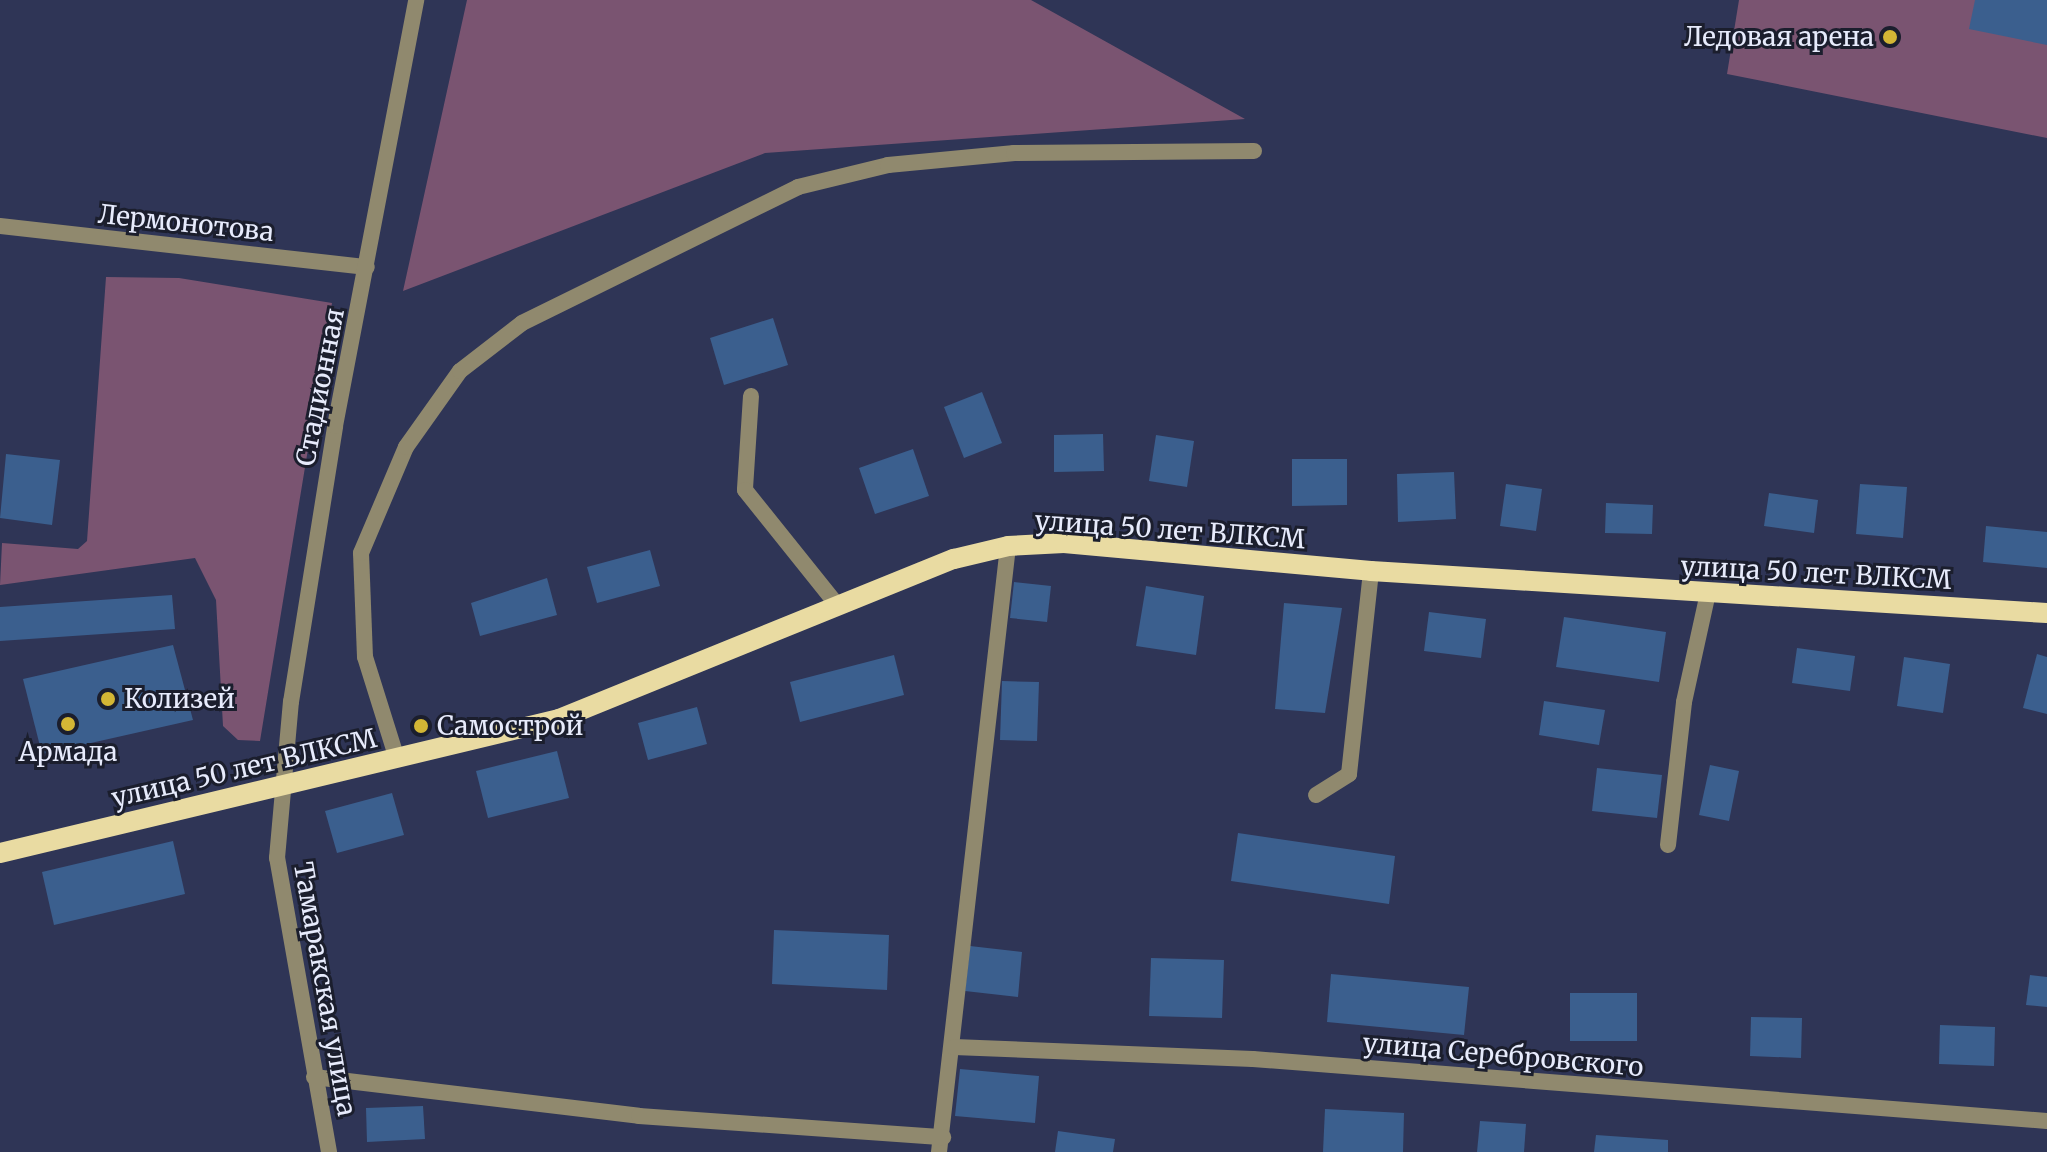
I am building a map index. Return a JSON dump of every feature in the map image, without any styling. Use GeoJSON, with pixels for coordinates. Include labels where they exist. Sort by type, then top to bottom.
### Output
{"type":"FeatureCollection","features":[{"type":"Feature","properties":{"kind":"main road","name":"улица 50 лет ВЛКСМ"},"geometry":{"type":"LineString","coordinates":[[0,853],[559,719],[838,606],[1008,546],[1064,543],[1371,571],[2047,613]]}},
{"type":"Feature","properties":{"kind":"street","name":"Стадионная"},"geometry":{"type":"LineString","coordinates":[[285,786],[291,702],[416,0]]}},
{"type":"Feature","properties":{"kind":"street"},"geometry":{"type":"LineString","coordinates":[[397,759],[365,657],[361,553],[406,447],[460,371],[522,323],[798,187],[873,169],[1014,153],[1254,151]]}},
{"type":"Feature","properties":{"kind":"street","name":"Лермонотова"},"geometry":{"type":"LineString","coordinates":[[0,226],[367,267]]}},
{"type":"Feature","properties":{"kind":"street"},"geometry":{"type":"LineString","coordinates":[[751,396],[745,490],[838,606]]}},
{"type":"Feature","properties":{"kind":"street"},"geometry":{"type":"LineString","coordinates":[[314,1077],[639,1116],[941,1144],[1008,546]]}},
{"type":"Feature","properties":{"kind":"street"},"geometry":{"type":"LineString","coordinates":[[1316,795],[1349,774],[1371,571]]}},
{"type":"Feature","properties":{"kind":"street"},"geometry":{"type":"LineString","coordinates":[[1668,845],[1684,702],[1708,593]]}},
{"type":"Feature","properties":{"kind":"street","name":"Тамаракская улица"},"geometry":{"type":"LineString","coordinates":[[285,786],[277,858],[329,1152]]}},
{"type":"Feature","properties":{"kind":"street","name":"улица Серебровского"},"geometry":{"type":"LineString","coordinates":[[954,1047],[1253,1059],[2047,1121]]}},
{"type":"Feature","properties":{"kind":"shaded area"},"geometry":{"type":"Polygon","coordinates":[[[467,0],[1031,0],[1245,119],[765,153],[403,291],[467,0]]]}},
{"type":"Feature","properties":{"kind":"shaded area","name":"Ледовая арена"},"geometry":{"type":"Polygon","coordinates":[[[1739,0],[2047,0],[2047,138],[1727,74],[1739,0]]]}},
{"type":"Feature","properties":{"kind":"shaded area"},"geometry":{"type":"Polygon","coordinates":[[[106,277],[179,278],[332,303],[260,741],[238,740],[223,726],[216,600],[195,558],[0,585],[2,543],[78,549],[87,541],[106,277]]]}},
{"type":"Feature","properties":{"kind":"building"},"geometry":{"type":"Polygon","coordinates":[[[1975,0],[2047,0],[2047,45],[1969,29],[1975,0]]]}},
{"type":"Feature","properties":{"kind":"building"},"geometry":{"type":"Polygon","coordinates":[[[773,318],[788,365],[724,385],[710,338],[773,318]]]}},
{"type":"Feature","properties":{"kind":"building"},"geometry":{"type":"Polygon","coordinates":[[[982,392],[1002,443],[964,458],[944,407],[982,392]]]}},
{"type":"Feature","properties":{"kind":"building"},"geometry":{"type":"Polygon","coordinates":[[[1103,434],[1104,471],[1054,472],[1054,435],[1103,434]]]}},
{"type":"Feature","properties":{"kind":"building"},"geometry":{"type":"Polygon","coordinates":[[[1156,435],[1194,441],[1187,487],[1149,481],[1156,435]]]}},
{"type":"Feature","properties":{"kind":"building"},"geometry":{"type":"Polygon","coordinates":[[[913,449],[929,496],[875,514],[859,468],[913,449]]]}},
{"type":"Feature","properties":{"kind":"building"},"geometry":{"type":"Polygon","coordinates":[[[6,454],[60,460],[52,525],[0,518],[6,454]]]}},
{"type":"Feature","properties":{"kind":"building"},"geometry":{"type":"Polygon","coordinates":[[[1292,459],[1347,459],[1347,505],[1292,506],[1292,459]]]}},
{"type":"Feature","properties":{"kind":"building"},"geometry":{"type":"Polygon","coordinates":[[[1454,472],[1456,519],[1398,522],[1397,474],[1454,472]]]}},
{"type":"Feature","properties":{"kind":"building"},"geometry":{"type":"Polygon","coordinates":[[[1506,484],[1542,489],[1536,531],[1500,526],[1506,484]]]}},
{"type":"Feature","properties":{"kind":"building"},"geometry":{"type":"Polygon","coordinates":[[[1860,484],[1907,487],[1903,538],[1856,534],[1860,484]]]}},
{"type":"Feature","properties":{"kind":"building"},"geometry":{"type":"Polygon","coordinates":[[[1769,493],[1818,500],[1814,533],[1764,526],[1769,493]]]}},
{"type":"Feature","properties":{"kind":"building"},"geometry":{"type":"Polygon","coordinates":[[[1606,503],[1653,505],[1652,534],[1605,533],[1606,503]]]}},
{"type":"Feature","properties":{"kind":"building"},"geometry":{"type":"Polygon","coordinates":[[[1986,526],[2047,532],[2047,568],[1983,562],[1986,526]]]}},
{"type":"Feature","properties":{"kind":"building"},"geometry":{"type":"Polygon","coordinates":[[[650,550],[660,586],[597,603],[587,567],[650,550]]]}},
{"type":"Feature","properties":{"kind":"building"},"geometry":{"type":"Polygon","coordinates":[[[547,578],[557,615],[480,636],[471,603],[547,578]]]}},
{"type":"Feature","properties":{"kind":"building"},"geometry":{"type":"Polygon","coordinates":[[[1014,582],[1051,586],[1047,622],[1010,618],[1014,582]]]}},
{"type":"Feature","properties":{"kind":"building"},"geometry":{"type":"Polygon","coordinates":[[[1146,586],[1204,596],[1196,655],[1136,646],[1146,586]]]}},
{"type":"Feature","properties":{"kind":"building"},"geometry":{"type":"Polygon","coordinates":[[[172,595],[175,629],[0,641],[0,607],[172,595]]]}},
{"type":"Feature","properties":{"kind":"building"},"geometry":{"type":"Polygon","coordinates":[[[1284,603],[1342,608],[1325,713],[1275,709],[1284,603]]]}},
{"type":"Feature","properties":{"kind":"building"},"geometry":{"type":"Polygon","coordinates":[[[1429,612],[1486,619],[1481,658],[1424,651],[1429,612]]]}},
{"type":"Feature","properties":{"kind":"building"},"geometry":{"type":"Polygon","coordinates":[[[1564,617],[1666,632],[1659,682],[1556,667],[1564,617]]]}},
{"type":"Feature","properties":{"kind":"building","name":"Колизей"},"geometry":{"type":"Polygon","coordinates":[[[173,645],[193,720],[42,754],[23,679],[173,645]]]}},
{"type":"Feature","properties":{"kind":"building"},"geometry":{"type":"Polygon","coordinates":[[[1797,648],[1855,656],[1850,691],[1792,683],[1797,648]]]}},
{"type":"Feature","properties":{"kind":"building"},"geometry":{"type":"Polygon","coordinates":[[[2037,654],[2047,657],[2047,714],[2023,708],[2037,654]]]}},
{"type":"Feature","properties":{"kind":"building"},"geometry":{"type":"Polygon","coordinates":[[[894,655],[904,695],[800,722],[790,682],[894,655]]]}},
{"type":"Feature","properties":{"kind":"building"},"geometry":{"type":"Polygon","coordinates":[[[1904,657],[1950,664],[1943,713],[1897,706],[1904,657]]]}},
{"type":"Feature","properties":{"kind":"building"},"geometry":{"type":"Polygon","coordinates":[[[1002,681],[1039,682],[1037,741],[1000,740],[1002,681]]]}},
{"type":"Feature","properties":{"kind":"building"},"geometry":{"type":"Polygon","coordinates":[[[1544,701],[1605,710],[1599,745],[1539,735],[1544,701]]]}},
{"type":"Feature","properties":{"kind":"building"},"geometry":{"type":"Polygon","coordinates":[[[697,707],[707,744],[648,760],[638,723],[697,707]]]}},
{"type":"Feature","properties":{"kind":"building"},"geometry":{"type":"Polygon","coordinates":[[[557,751],[569,798],[488,818],[476,771],[557,751]]]}},
{"type":"Feature","properties":{"kind":"building"},"geometry":{"type":"Polygon","coordinates":[[[1710,765],[1739,771],[1729,821],[1699,815],[1710,765]]]}},
{"type":"Feature","properties":{"kind":"building"},"geometry":{"type":"Polygon","coordinates":[[[1597,768],[1662,775],[1657,818],[1592,811],[1597,768]]]}},
{"type":"Feature","properties":{"kind":"building"},"geometry":{"type":"Polygon","coordinates":[[[392,793],[404,835],[337,853],[325,811],[392,793]]]}},
{"type":"Feature","properties":{"kind":"building"},"geometry":{"type":"Polygon","coordinates":[[[1238,833],[1395,856],[1389,904],[1231,881],[1238,833]]]}},
{"type":"Feature","properties":{"kind":"building"},"geometry":{"type":"Polygon","coordinates":[[[173,841],[185,894],[54,925],[42,872],[173,841]]]}},
{"type":"Feature","properties":{"kind":"building"},"geometry":{"type":"Polygon","coordinates":[[[774,930],[889,935],[887,990],[772,984],[774,930]]]}},
{"type":"Feature","properties":{"kind":"building"},"geometry":{"type":"Polygon","coordinates":[[[970,946],[1022,952],[1018,997],[965,991],[970,946]]]}},
{"type":"Feature","properties":{"kind":"building"},"geometry":{"type":"Polygon","coordinates":[[[1151,958],[1224,960],[1222,1018],[1149,1016],[1151,958]]]}},
{"type":"Feature","properties":{"kind":"building"},"geometry":{"type":"Polygon","coordinates":[[[1331,974],[1469,987],[1464,1035],[1327,1022],[1331,974]]]}},
{"type":"Feature","properties":{"kind":"building"},"geometry":{"type":"Polygon","coordinates":[[[2030,975],[2047,977],[2047,1007],[2026,1005],[2030,975]]]}},
{"type":"Feature","properties":{"kind":"building"},"geometry":{"type":"Polygon","coordinates":[[[1570,993],[1637,993],[1637,1041],[1570,1041],[1570,993]]]}},
{"type":"Feature","properties":{"kind":"building"},"geometry":{"type":"Polygon","coordinates":[[[1751,1017],[1802,1018],[1801,1058],[1750,1056],[1751,1017]]]}},
{"type":"Feature","properties":{"kind":"building"},"geometry":{"type":"Polygon","coordinates":[[[1940,1025],[1995,1027],[1994,1066],[1939,1064],[1940,1025]]]}},
{"type":"Feature","properties":{"kind":"building"},"geometry":{"type":"Polygon","coordinates":[[[960,1069],[1039,1076],[1035,1123],[955,1116],[960,1069]]]}},
{"type":"Feature","properties":{"kind":"building"},"geometry":{"type":"Polygon","coordinates":[[[423,1106],[425,1139],[367,1142],[366,1108],[423,1106]]]}},
{"type":"Feature","properties":{"kind":"building"},"geometry":{"type":"Polygon","coordinates":[[[1325,1109],[1404,1113],[1403,1152],[1323,1152],[1325,1109]]]}},
{"type":"Feature","properties":{"kind":"building"},"geometry":{"type":"Polygon","coordinates":[[[1480,1121],[1526,1124],[1524,1152],[1477,1152],[1480,1121]]]}},
{"type":"Feature","properties":{"kind":"building"},"geometry":{"type":"Polygon","coordinates":[[[1058,1131],[1115,1139],[1113,1152],[1055,1152],[1058,1131]]]}},
{"type":"Feature","properties":{"kind":"building"},"geometry":{"type":"Polygon","coordinates":[[[1596,1135],[1668,1140],[1668,1152],[1594,1152],[1596,1135]]]}},
{"type":"Feature","properties":{"kind":"place","name":"Ледовая арена"},"geometry":{"type":"Point","coordinates":[1890,37]}},
{"type":"Feature","properties":{"kind":"place","name":"Колизей"},"geometry":{"type":"Point","coordinates":[108,699]}},
{"type":"Feature","properties":{"kind":"place","name":"Армада"},"geometry":{"type":"Point","coordinates":[68,724]}},
{"type":"Feature","properties":{"kind":"place","name":"Самострой"},"geometry":{"type":"Point","coordinates":[421,726]}}]}
